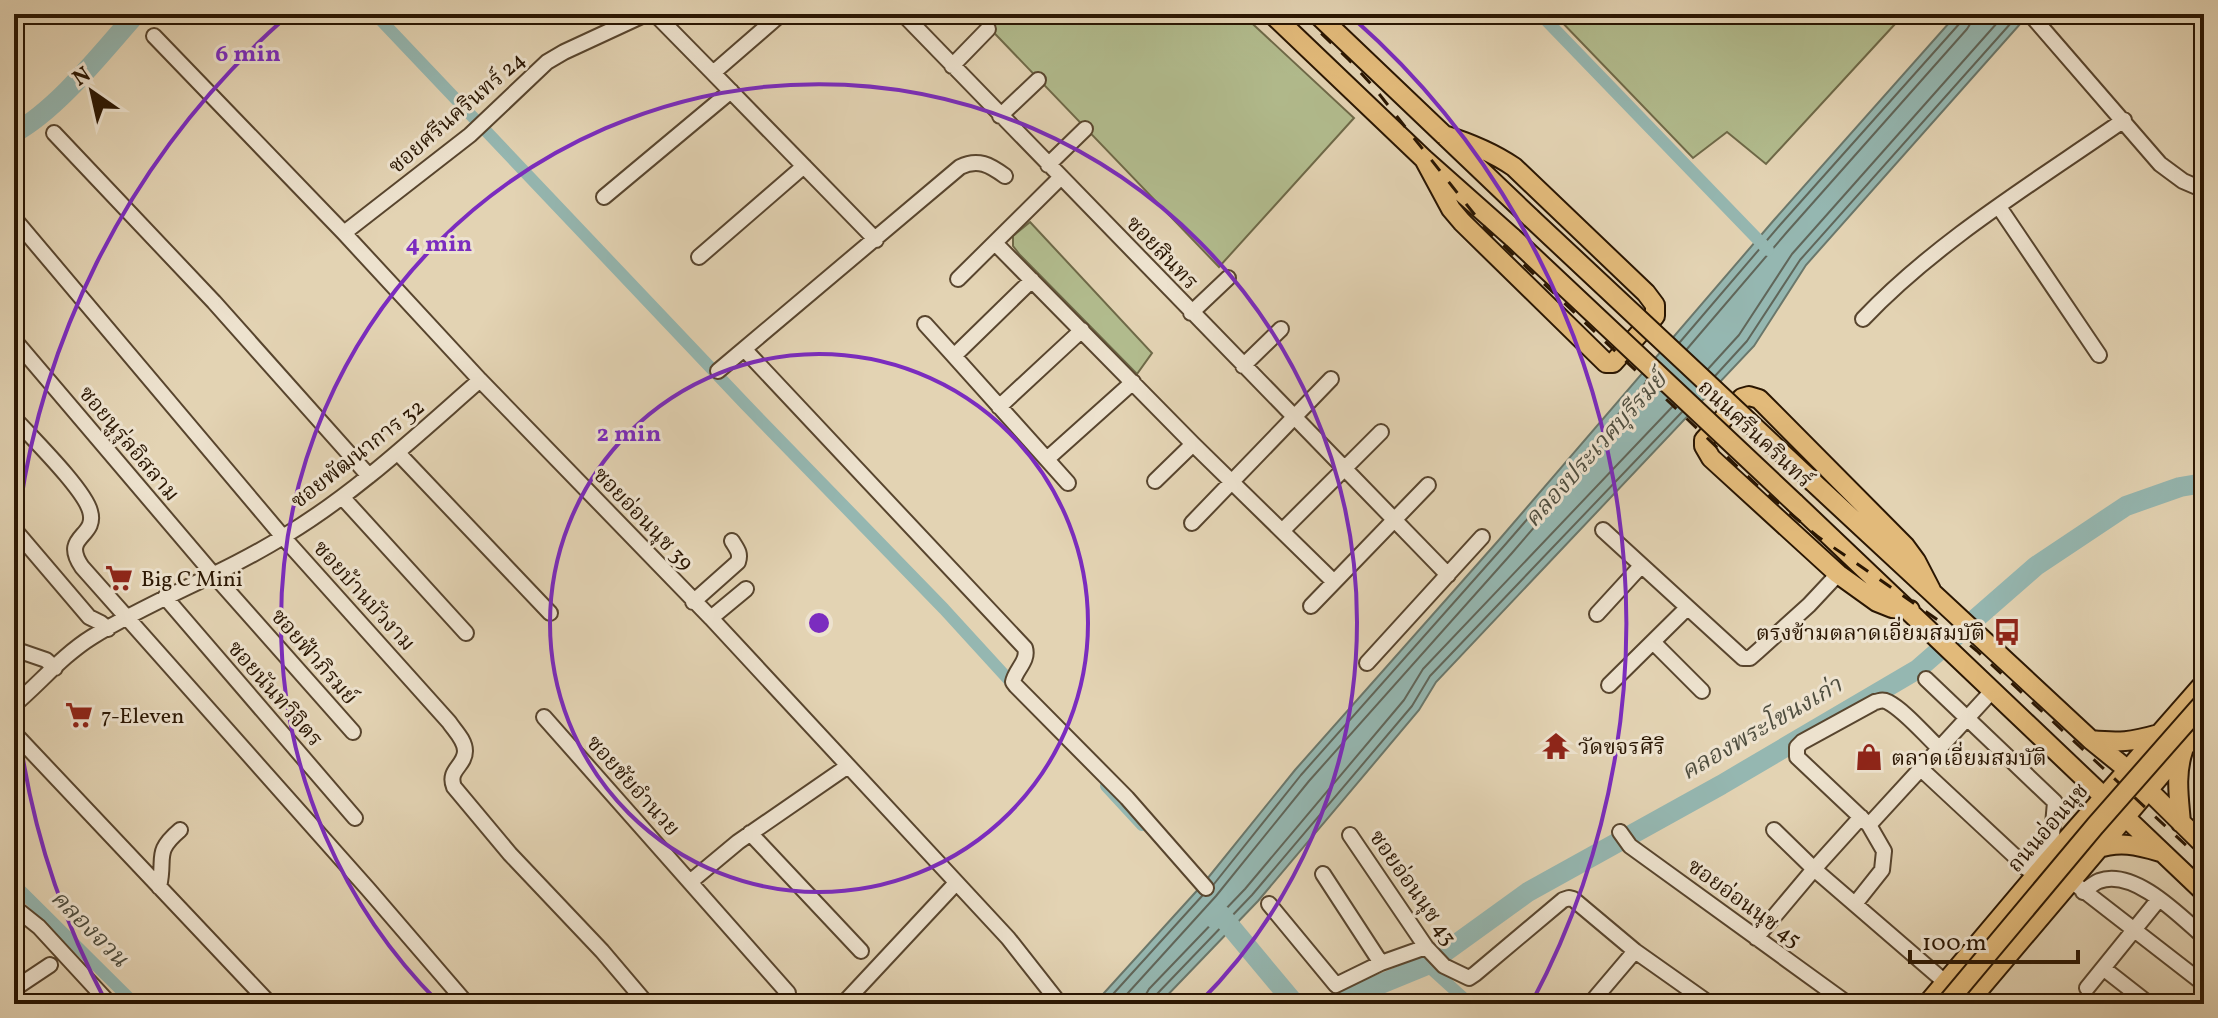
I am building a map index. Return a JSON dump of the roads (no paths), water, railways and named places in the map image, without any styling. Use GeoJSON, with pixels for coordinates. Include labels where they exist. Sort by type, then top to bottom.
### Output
{"type":"FeatureCollection","features":[{"type":"Feature","properties":{"kind":"main road","name":"ถนนศรีนครินทร์"},"geometry":{"type":"LineString","coordinates":[[1272,14],[1910,610],[2204,892]]}},
{"type":"Feature","properties":{"kind":"main road","name":"ถนนศรีนครินทร์"},"geometry":{"type":"LineString","coordinates":[[1317,14],[1814,483],[2091,740],[2128,770],[2204,845]]}},
{"type":"Feature","properties":{"kind":"main road"},"geometry":{"type":"LineString","coordinates":[[1424,159],[1451,209],[1462,222],[1606,363],[1613,363],[1655,316],[1655,305],[1514,167],[1478,146],[1444,135]]}},
{"type":"Feature","properties":{"kind":"main road"},"geometry":{"type":"LineString","coordinates":[[1910,610],[1869,598],[1838,574],[1711,458],[1704,440],[1742,398],[1749,396],[1759,399],[1905,546],[1931,590]]}},
{"type":"Feature","properties":{"kind":"main road","name":"ถนนอ่อนนุช"},"geometry":{"type":"LineString","coordinates":[[1946,1004],[2197,700],[2204,683]]}},
{"type":"Feature","properties":{"kind":"main road"},"geometry":{"type":"LineString","coordinates":[[1973,1002],[2077,886],[2096,849],[2204,722],[2191,714],[2197,700]]}},
{"type":"Feature","properties":{"kind":"main road","name":"ถนนอ่อนนุช"},"geometry":{"type":"LineString","coordinates":[[1927,1004],[2036,869],[2161,733],[2197,700]]}},
{"type":"Feature","properties":{"kind":"main road"},"geometry":{"type":"LineString","coordinates":[[2091,740],[2119,743],[2161,733]]}},
{"type":"Feature","properties":{"kind":"main road"},"geometry":{"type":"LineString","coordinates":[[2181,823],[2178,767],[2184,748]]}},
{"type":"Feature","properties":{"kind":"main road"},"geometry":{"type":"LineString","coordinates":[[2069,762],[2084,791],[2087,805],[2076,829]]}},
{"type":"Feature","properties":{"kind":"main road"},"geometry":{"type":"LineString","coordinates":[[2096,849],[2111,844],[2133,844],[2163,852]]}},
{"type":"Feature","properties":{"kind":"main road"},"geometry":{"type":"LineString","coordinates":[[2036,869],[2059,863],[2067,866],[2077,886]]}},
{"type":"Feature","properties":{"kind":"street","name":"ซอยศรีนครินทร์ 24"},"geometry":{"type":"LineString","coordinates":[[344,233],[470,135],[547,62],[646,14]]}},
{"type":"Feature","properties":{"kind":"street"},"geometry":{"type":"LineString","coordinates":[[655,14],[876,240]]}},
{"type":"Feature","properties":{"kind":"street"},"geometry":{"type":"LineString","coordinates":[[713,73],[781,14]]}},
{"type":"Feature","properties":{"kind":"street","name":"ซอยสินทร"},"geometry":{"type":"LineString","coordinates":[[903,14],[1448,575]]}},
{"type":"Feature","properties":{"kind":"street"},"geometry":{"type":"LineString","coordinates":[[2030,14],[2160,164],[2171,174],[2204,190]]}},
{"type":"Feature","properties":{"kind":"street"},"geometry":{"type":"LineString","coordinates":[[952,66],[988,29]]}},
{"type":"Feature","properties":{"kind":"street","name":"ซอยอ่อนนุช 39"},"geometry":{"type":"LineString","coordinates":[[154,36],[711,618],[1024,957],[1060,1004]]}},
{"type":"Feature","properties":{"kind":"street"},"geometry":{"type":"LineString","coordinates":[[1000,116],[1038,80]]}},
{"type":"Feature","properties":{"kind":"street"},"geometry":{"type":"LineString","coordinates":[[604,197],[731,91]]}},
{"type":"Feature","properties":{"kind":"street"},"geometry":{"type":"LineString","coordinates":[[1863,319],[1910,273],[2124,120]]}},
{"type":"Feature","properties":{"kind":"street"},"geometry":{"type":"LineString","coordinates":[[1048,165],[1085,129]]}},
{"type":"Feature","properties":{"kind":"street"},"geometry":{"type":"LineString","coordinates":[[54,133],[205,292],[369,476]]}},
{"type":"Feature","properties":{"kind":"street"},"geometry":{"type":"LineString","coordinates":[[718,371],[960,167],[971,162],[990,165],[1005,176]]}},
{"type":"Feature","properties":{"kind":"street"},"geometry":{"type":"LineString","coordinates":[[699,257],[804,166]]}},
{"type":"Feature","properties":{"kind":"street"},"geometry":{"type":"LineString","coordinates":[[958,279],[1060,178]]}},
{"type":"Feature","properties":{"kind":"street"},"geometry":{"type":"LineString","coordinates":[[1999,207],[2099,355]]}},
{"type":"Feature","properties":{"kind":"street","name":"ซอยบ้านบัวงาม"},"geometry":{"type":"LineString","coordinates":[[14,218],[283,537],[449,722],[465,749],[451,780],[463,798],[647,1004]]}},
{"type":"Feature","properties":{"kind":"street"},"geometry":{"type":"LineString","coordinates":[[995,243],[1333,581]]}},
{"type":"Feature","properties":{"kind":"street"},"geometry":{"type":"LineString","coordinates":[[1191,313],[1228,278]]}},
{"type":"Feature","properties":{"kind":"street"},"geometry":{"type":"LineString","coordinates":[[954,356],[1032,280]]}},
{"type":"Feature","properties":{"kind":"street"},"geometry":{"type":"LineString","coordinates":[[925,324],[1068,483]]}},
{"type":"Feature","properties":{"kind":"street"},"geometry":{"type":"LineString","coordinates":[[1243,366],[1281,329]]}},
{"type":"Feature","properties":{"kind":"street"},"geometry":{"type":"LineString","coordinates":[[999,407],[1082,330]]}},
{"type":"Feature","properties":{"kind":"street","name":"ซอยนูรุ่ลอิสลาม"},"geometry":{"type":"LineString","coordinates":[[14,340],[213,574]]}},
{"type":"Feature","properties":{"kind":"street"},"geometry":{"type":"LineString","coordinates":[[745,350],[1025,648],[1026,657],[1013,677],[1016,686],[1127,798],[1206,888]]}},
{"type":"Feature","properties":{"kind":"street"},"geometry":{"type":"LineString","coordinates":[[1192,523],[1331,379]]}},
{"type":"Feature","properties":{"kind":"street","name":"ซอยพัฒนาการ 32"},"geometry":{"type":"LineString","coordinates":[[14,705],[91,638],[283,537],[343,498],[480,380]]}},
{"type":"Feature","properties":{"kind":"street"},"geometry":{"type":"LineString","coordinates":[[1047,459],[1133,382]]}},
{"type":"Feature","properties":{"kind":"street"},"geometry":{"type":"LineString","coordinates":[[14,418],[88,505],[92,515],[90,523],[73,551],[82,567],[467,1004]]}},
{"type":"Feature","properties":{"kind":"street"},"geometry":{"type":"LineString","coordinates":[[1282,531],[1381,432]]}},
{"type":"Feature","properties":{"kind":"street"},"geometry":{"type":"LineString","coordinates":[[1155,481],[1193,444]]}},
{"type":"Feature","properties":{"kind":"street"},"geometry":{"type":"LineString","coordinates":[[398,453],[550,613]]}},
{"type":"Feature","properties":{"kind":"street"},"geometry":{"type":"LineString","coordinates":[[1311,606],[1428,485]]}},
{"type":"Feature","properties":{"kind":"street"},"geometry":{"type":"LineString","coordinates":[[343,498],[466,633]]}},
{"type":"Feature","properties":{"kind":"street"},"geometry":{"type":"LineString","coordinates":[[14,529],[89,617],[108,629]]}},
{"type":"Feature","properties":{"kind":"street"},"geometry":{"type":"LineString","coordinates":[[1603,530],[1740,656],[1750,658],[1809,605],[1838,574]]}},
{"type":"Feature","properties":{"kind":"street"},"geometry":{"type":"LineString","coordinates":[[1367,663],[1482,537]]}},
{"type":"Feature","properties":{"kind":"street"},"geometry":{"type":"LineString","coordinates":[[693,602],[738,562],[740,556],[732,541]]}},
{"type":"Feature","properties":{"kind":"street"},"geometry":{"type":"LineString","coordinates":[[1597,614],[1641,566]]}},
{"type":"Feature","properties":{"kind":"street","name":"ซอยฟ้าภิรมย์"},"geometry":{"type":"LineString","coordinates":[[213,574],[353,732]]}},
{"type":"Feature","properties":{"kind":"street"},"geometry":{"type":"LineString","coordinates":[[711,618],[746,589]]}},
{"type":"Feature","properties":{"kind":"street","name":"ซอยนันทวิจิตร"},"geometry":{"type":"LineString","coordinates":[[165,597],[355,818]]}},
{"type":"Feature","properties":{"kind":"street"},"geometry":{"type":"LineString","coordinates":[[1609,685],[1687,608]]}},
{"type":"Feature","properties":{"kind":"street"},"geometry":{"type":"LineString","coordinates":[[89,617],[91,638]]}},
{"type":"Feature","properties":{"kind":"street"},"geometry":{"type":"LineString","coordinates":[[1654,643],[1702,691]]}},
{"type":"Feature","properties":{"kind":"street"},"geometry":{"type":"LineString","coordinates":[[14,649],[46,660],[55,668]]}},
{"type":"Feature","properties":{"kind":"street"},"geometry":{"type":"LineString","coordinates":[[1920,768],[2036,869],[2052,836],[2055,802],[1926,679]]}},
{"type":"Feature","properties":{"kind":"street"},"geometry":{"type":"LineString","coordinates":[[1756,938],[1814,869],[1920,768],[1993,690]]}},
{"type":"Feature","properties":{"kind":"street"},"geometry":{"type":"LineString","coordinates":[[1855,904],[1882,870],[1884,851],[1865,821],[1797,757],[1797,747],[1881,700],[1899,711],[1939,748]]}},
{"type":"Feature","properties":{"kind":"street","name":"ซอยชัยอำนวย"},"geometry":{"type":"LineString","coordinates":[[544,717],[788,993]]}},
{"type":"Feature","properties":{"kind":"street"},"geometry":{"type":"LineString","coordinates":[[14,733],[270,1004]]}},
{"type":"Feature","properties":{"kind":"street"},"geometry":{"type":"LineString","coordinates":[[690,882],[750,833],[848,766]]}},
{"type":"Feature","properties":{"kind":"street"},"geometry":{"type":"LineString","coordinates":[[159,887],[162,873],[160,855],[180,830]]}},
{"type":"Feature","properties":{"kind":"street"},"geometry":{"type":"LineString","coordinates":[[1774,830],[1814,869],[1945,982]]}},
{"type":"Feature","properties":{"kind":"street"},"geometry":{"type":"LineString","coordinates":[[750,833],[861,951]]}},
{"type":"Feature","properties":{"kind":"street","name":"ซอยอ่อนนุช 43"},"geometry":{"type":"LineString","coordinates":[[1350,835],[1435,956],[1469,978],[1569,898],[1635,951],[1710,1004]]}},
{"type":"Feature","properties":{"kind":"street","name":"ซอยอ่อนนุช 45"},"geometry":{"type":"LineString","coordinates":[[1625,839],[1848,1004]]}},
{"type":"Feature","properties":{"kind":"street"},"geometry":{"type":"LineString","coordinates":[[1323,874],[1381,963]]}},
{"type":"Feature","properties":{"kind":"street"},"geometry":{"type":"LineString","coordinates":[[2077,886],[2107,879],[2136,884],[2204,937]]}},
{"type":"Feature","properties":{"kind":"street"},"geometry":{"type":"LineString","coordinates":[[843,1004],[956,883]]}},
{"type":"Feature","properties":{"kind":"street"},"geometry":{"type":"LineString","coordinates":[[2077,886],[2204,984]]}},
{"type":"Feature","properties":{"kind":"street"},"geometry":{"type":"LineString","coordinates":[[2087,988],[2159,899]]}},
{"type":"Feature","properties":{"kind":"street"},"geometry":{"type":"LineString","coordinates":[[1269,904],[1336,985],[1381,963],[1435,956]]}},
{"type":"Feature","properties":{"kind":"street"},"geometry":{"type":"LineString","coordinates":[[14,907],[39,927],[110,1004]]}},
{"type":"Feature","properties":{"kind":"street"},"geometry":{"type":"LineString","coordinates":[[1590,1004],[1635,951]]}},
{"type":"Feature","properties":{"kind":"street"},"geometry":{"type":"LineString","coordinates":[[14,989],[50,965]]}},
{"type":"Feature","properties":{"kind":"street"},"geometry":{"type":"LineString","coordinates":[[2103,968],[2149,1004]]}},
{"type":"Feature","properties":{"kind":"water","name":"คลองประเวศบุรีรมย์"},"geometry":{"type":"Polygon","coordinates":[[[1957,14],[2029,14],[1806,265],[1754,346],[1436,682],[1419,710],[1258,901],[1159,1004],[1094,1004],[1203,884],[1295,770],[1957,14]]]}},
{"type":"Feature","properties":{"kind":"waterway"},"geometry":{"type":"LineString","coordinates":[[14,133],[31,123],[63,95],[136,14]]}},
{"type":"Feature","properties":{"kind":"waterway"},"geometry":{"type":"LineString","coordinates":[[375,14],[1018,690]]}},
{"type":"Feature","properties":{"kind":"waterway"},"geometry":{"type":"LineString","coordinates":[[1540,14],[1768,250]]}},
{"type":"Feature","properties":{"kind":"waterway","name":"คลองพระโขนงเก่า"},"geometry":{"type":"LineString","coordinates":[[1332,1004],[1427,965],[1528,892],[1721,785],[1918,669],[2036,566],[2126,506],[2180,487],[2204,483]]}},
{"type":"Feature","properties":{"kind":"waterway"},"geometry":{"type":"LineString","coordinates":[[1106,786],[1142,825]]}},
{"type":"Feature","properties":{"kind":"waterway","name":"คลองจวน"},"geometry":{"type":"LineString","coordinates":[[14,884],[135,1004]]}},
{"type":"Feature","properties":{"kind":"waterway","name":"คลองพระโขนงเก่า"},"geometry":{"type":"LineString","coordinates":[[1215,919],[1220,914],[1295,1004]]}},
{"type":"Feature","properties":{"kind":"waterway"},"geometry":{"type":"LineString","coordinates":[[1427,965],[1470,1004]]}},
{"type":"Feature","properties":{"kind":"railway"},"geometry":{"type":"LineString","coordinates":[[1301,14],[1372,85],[1486,229],[1759,487],[1817,536],[1945,625],[1977,651],[2204,862]]}},
{"type":"Feature","properties":{"kind":"place","name":"Big C Mini"},"geometry":{"type":"Point","coordinates":[119,578]}},
{"type":"Feature","properties":{"kind":"place","name":"ตรงข้ามตลาดเอี่ยมสมบัติ"},"geometry":{"type":"Point","coordinates":[2007,632]}},
{"type":"Feature","properties":{"kind":"place","name":"7-Eleven"},"geometry":{"type":"Point","coordinates":[79,715]}},
{"type":"Feature","properties":{"kind":"place","name":"วัดขจรศิริ"},"geometry":{"type":"Point","coordinates":[1556,746]}},
{"type":"Feature","properties":{"kind":"place","name":"ตลาดเอี่ยมสมบัติ"},"geometry":{"type":"Point","coordinates":[1869,757]}}]}
